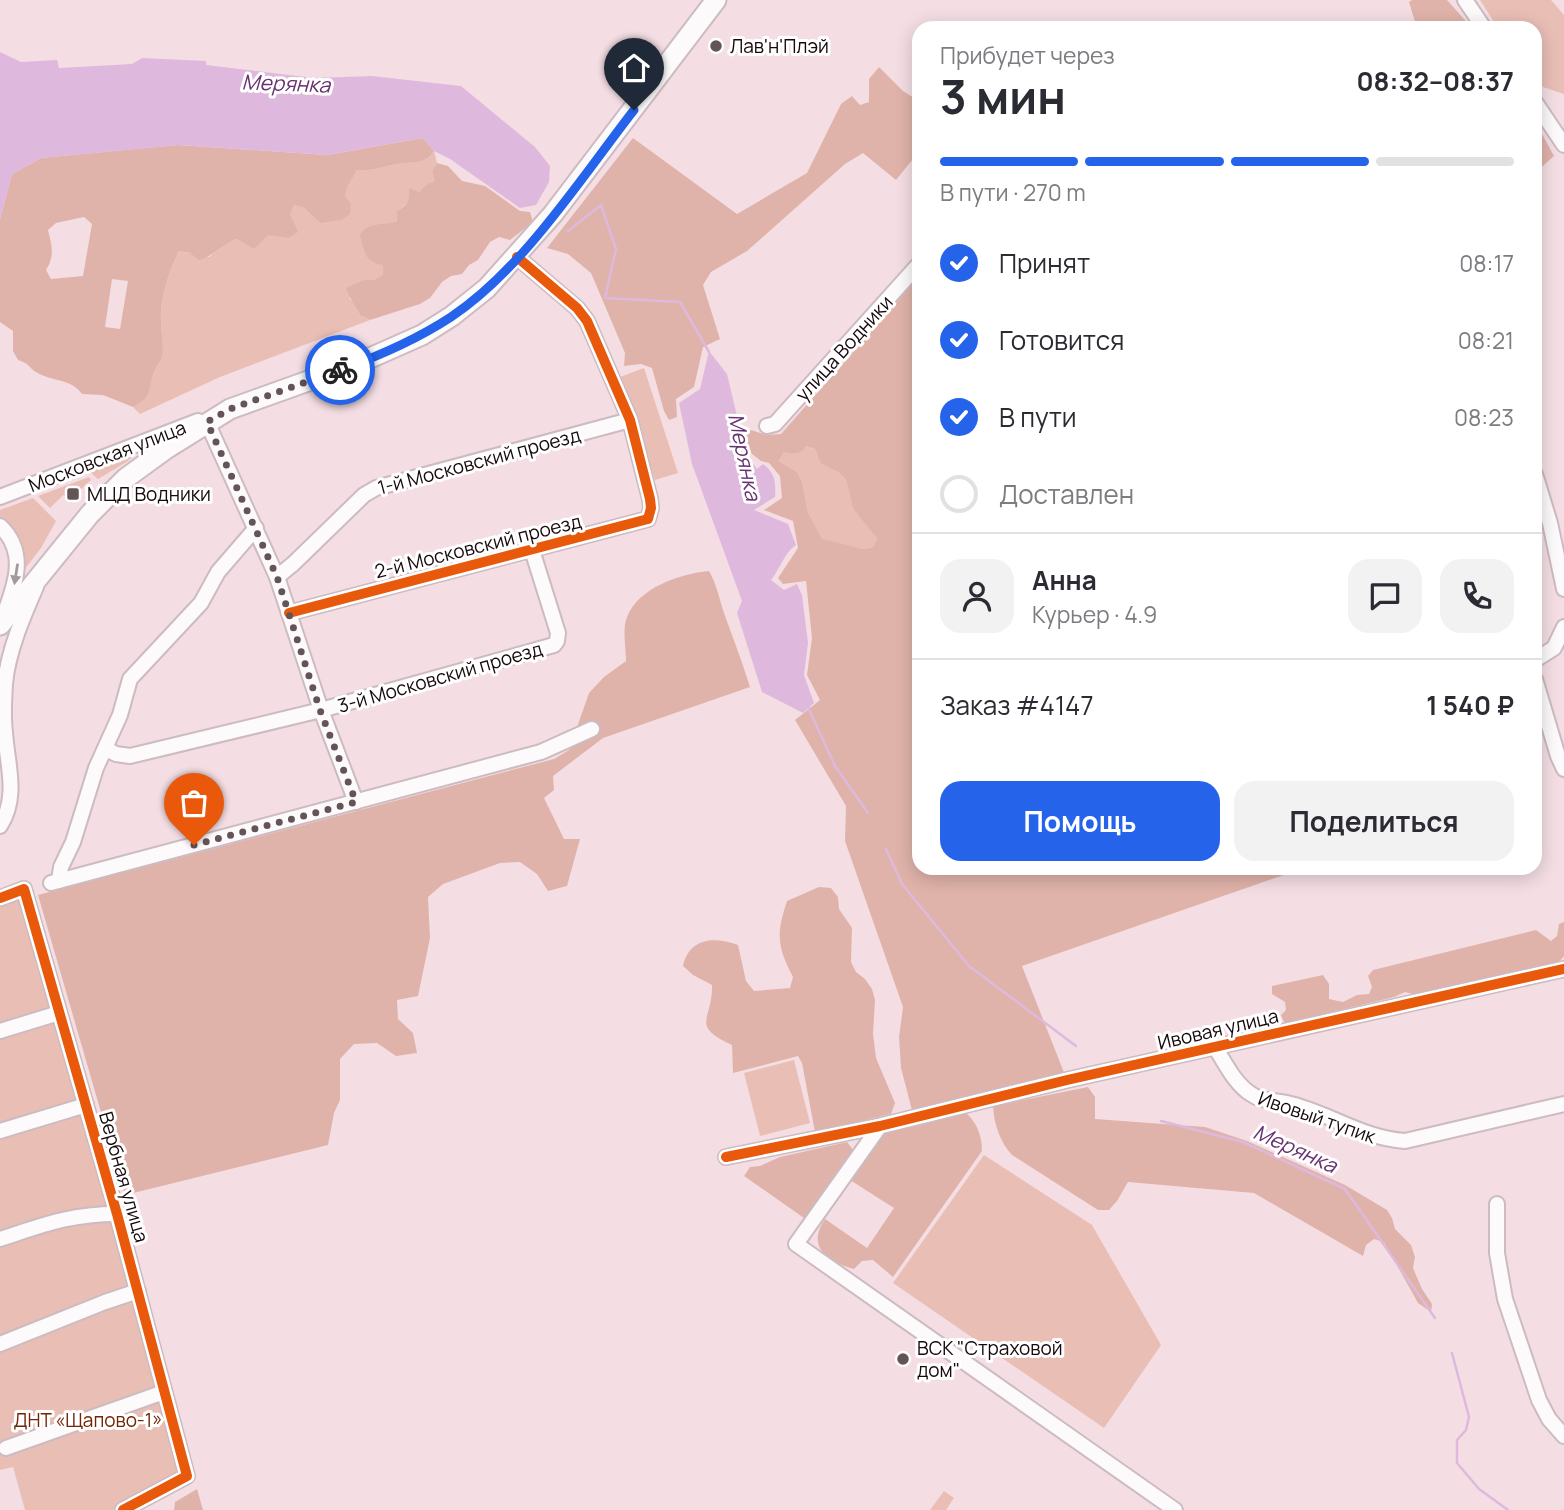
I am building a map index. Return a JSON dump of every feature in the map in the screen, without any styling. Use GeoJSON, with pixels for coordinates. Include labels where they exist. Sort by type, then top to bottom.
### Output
{"type":"FeatureCollection","features":[{"type":"Feature","properties":{"kind":"main road","name":"Московская улица"},"geometry":{"type":"LineString","coordinates":[[230,409],[361,362],[422,335],[452,316],[487,288],[561,204],[716,0]]}},
{"type":"Feature","properties":{"kind":"main road"},"geometry":{"type":"LineString","coordinates":[[0,625],[90,514],[126,478],[230,409]]}},
{"type":"Feature","properties":{"kind":"main road"},"geometry":{"type":"LineString","coordinates":[[0,640],[45,571]]}},
{"type":"Feature","properties":{"kind":"street"},"geometry":{"type":"LineString","coordinates":[[1465,0],[1479,21]]}},
{"type":"Feature","properties":{"kind":"street"},"geometry":{"type":"LineString","coordinates":[[1542,112],[1564,145]]}},
{"type":"Feature","properties":{"kind":"street"},"geometry":{"type":"LineString","coordinates":[[517,257],[577,308],[587,321],[630,420]]}},
{"type":"Feature","properties":{"kind":"street","name":"улица Водники"},"geometry":{"type":"LineString","coordinates":[[767,426],[775,424],[912,272]]}},
{"type":"Feature","properties":{"kind":"street","name":"Московская улица"},"geometry":{"type":"LineString","coordinates":[[0,497],[230,409]]}},
{"type":"Feature","properties":{"kind":"street","name":"2-й Московский проезд"},"geometry":{"type":"LineString","coordinates":[[289,612],[646,521],[651,508],[630,420]]}},
{"type":"Feature","properties":{"kind":"street","name":"1-й Московский проезд"},"geometry":{"type":"LineString","coordinates":[[277,577],[364,495],[376,488],[630,420]]}},
{"type":"Feature","properties":{"kind":"street"},"geometry":{"type":"LineString","coordinates":[[207,422],[277,577],[320,710],[356,802]]}},
{"type":"Feature","properties":{"kind":"street"},"geometry":{"type":"LineString","coordinates":[[1542,497],[1564,589]]}},
{"type":"Feature","properties":{"kind":"street"},"geometry":{"type":"LineString","coordinates":[[0,526],[13,543],[18,566],[0,625]]}},
{"type":"Feature","properties":{"kind":"street"},"geometry":{"type":"LineString","coordinates":[[256,528],[218,572],[201,603],[130,679],[120,715],[96,768],[73,842],[55,882],[541,752],[592,729]]}},
{"type":"Feature","properties":{"kind":"street","name":"3-й Московский проезд"},"geometry":{"type":"LineString","coordinates":[[106,750],[130,756],[320,710],[554,645],[558,633],[532,550]]}},
{"type":"Feature","properties":{"kind":"street"},"geometry":{"type":"LineString","coordinates":[[0,826],[9,806],[11,787],[4,729],[5,680],[12,651],[45,571]]}},
{"type":"Feature","properties":{"kind":"street"},"geometry":{"type":"LineString","coordinates":[[1542,656],[1554,648],[1564,627]]}},
{"type":"Feature","properties":{"kind":"street"},"geometry":{"type":"LineString","coordinates":[[1542,702],[1564,769]]}},
{"type":"Feature","properties":{"kind":"street","name":"Вербная улица"},"geometry":{"type":"LineString","coordinates":[[0,898],[24,889],[117,1214],[187,1476],[123,1510]]}},
{"type":"Feature","properties":{"kind":"street","name":"Ивовая улица"},"geometry":{"type":"LineString","coordinates":[[726,1157],[880,1126],[976,1101],[1564,969]]}},
{"type":"Feature","properties":{"kind":"street"},"geometry":{"type":"LineString","coordinates":[[0,1031],[59,1013]]}},
{"type":"Feature","properties":{"kind":"street","name":"Ивовый тупик"},"geometry":{"type":"LineString","coordinates":[[1216,1047],[1233,1076],[1250,1094],[1264,1101],[1288,1103],[1384,1140],[1405,1141],[1564,1104]]}},
{"type":"Feature","properties":{"kind":"street"},"geometry":{"type":"LineString","coordinates":[[0,1131],[86,1105]]}},
{"type":"Feature","properties":{"kind":"street"},"geometry":{"type":"LineString","coordinates":[[880,1126],[796,1244],[1175,1510]]}},
{"type":"Feature","properties":{"kind":"street"},"geometry":{"type":"LineString","coordinates":[[1497,1204],[1497,1253],[1504,1299],[1539,1400],[1549,1419],[1564,1436]]}},
{"type":"Feature","properties":{"kind":"street"},"geometry":{"type":"LineString","coordinates":[[0,1239],[60,1219],[117,1214]]}},
{"type":"Feature","properties":{"kind":"street"},"geometry":{"type":"LineString","coordinates":[[0,1344],[138,1291]]}},
{"type":"Feature","properties":{"kind":"street"},"geometry":{"type":"LineString","coordinates":[[6,1448],[164,1392]]}},
{"type":"Feature","properties":{"kind":"green space"},"geometry":{"type":"Polygon","coordinates":[[[1480,0],[1551,0],[1564,15],[1564,94],[1542,86],[1542,21],[1494,21],[1480,0]]]}},
{"type":"Feature","properties":{"kind":"green space"},"geometry":{"type":"Polygon","coordinates":[[[434,151],[437,163],[432,171],[436,181],[396,211],[397,221],[387,225],[383,276],[364,280],[349,298],[360,315],[370,320],[220,377],[140,414],[133,407],[147,396],[162,357],[162,303],[179,251],[209,257],[237,239],[268,235],[290,213],[294,205],[304,208],[320,223],[345,197],[346,187],[357,170],[418,162],[434,151]]]}},
{"type":"Feature","properties":{"kind":"green space"},"geometry":{"type":"Polygon","coordinates":[[[644,368],[678,473],[655,480],[620,377],[644,368]]]}},
{"type":"Feature","properties":{"kind":"green space"},"geometry":{"type":"Polygon","coordinates":[[[145,445],[128,461],[98,479],[90,472],[145,445]]]}},
{"type":"Feature","properties":{"kind":"green space"},"geometry":{"type":"Polygon","coordinates":[[[806,446],[815,449],[820,463],[846,480],[853,509],[879,539],[873,547],[863,549],[822,540],[808,512],[802,481],[797,472],[779,461],[784,452],[806,446]]]}},
{"type":"Feature","properties":{"kind":"green space"},"geometry":{"type":"Polygon","coordinates":[[[89,477],[91,480],[78,492],[75,490],[68,498],[63,495],[50,508],[38,496],[89,477]]]}},
{"type":"Feature","properties":{"kind":"green space"},"geometry":{"type":"Polygon","coordinates":[[[33,498],[56,521],[41,548],[21,574],[19,543],[12,530],[0,519],[0,510],[33,498]]]}},
{"type":"Feature","properties":{"kind":"green space","name":"ДНТ «Щапово-1»"},"geometry":{"type":"Polygon","coordinates":[[[28,893],[192,1469],[131,1510],[25,1510],[13,1467],[0,1470],[0,905],[28,893]]]}},
{"type":"Feature","properties":{"kind":"green space"},"geometry":{"type":"Polygon","coordinates":[[[794,1060],[810,1123],[760,1136],[744,1073],[794,1060]]]}},
{"type":"Feature","properties":{"kind":"green space"},"geometry":{"type":"Polygon","coordinates":[[[984,1155],[1092,1225],[1161,1345],[1104,1428],[893,1283],[984,1155]]]}},
{"type":"Feature","properties":{"kind":"green space"},"geometry":{"type":"Polygon","coordinates":[[[944,1491],[954,1498],[946,1510],[930,1510],[944,1491]]]}},
{"type":"Feature","properties":{"kind":"shaded area"},"geometry":{"type":"Polygon","coordinates":[[[1447,0],[1466,21],[1415,21],[1409,2],[1447,0]]]}},
{"type":"Feature","properties":{"kind":"shaded area"},"geometry":{"type":"Polygon","coordinates":[[[879,67],[912,97],[912,160],[896,180],[863,153],[845,164],[747,251],[711,272],[703,285],[720,339],[703,347],[694,387],[676,399],[677,417],[669,420],[652,368],[641,364],[624,366],[625,353],[591,273],[568,254],[547,248],[633,138],[737,214],[807,173],[841,104],[852,96],[860,105],[869,102],[869,79],[879,67]]]}},
{"type":"Feature","properties":{"kind":"shaded area"},"geometry":{"type":"Polygon","coordinates":[[[1542,134],[1554,156],[1542,167],[1542,134]]]}},
{"type":"Feature","properties":{"kind":"shaded area"},"geometry":{"type":"Polygon","coordinates":[[[423,138],[434,151],[418,162],[357,170],[345,196],[351,204],[350,214],[341,220],[320,223],[304,208],[294,205],[290,214],[298,232],[288,238],[268,235],[254,249],[237,239],[199,260],[190,253],[179,251],[162,303],[162,357],[147,396],[133,407],[103,395],[82,394],[72,385],[42,375],[18,360],[13,351],[13,331],[0,322],[0,219],[12,174],[41,158],[178,145],[327,155],[423,138]],[[84,217],[56,223],[48,230],[52,255],[46,270],[51,279],[83,276],[92,224],[84,217]],[[112,279],[105,327],[120,329],[128,281],[112,279]]]}},
{"type":"Feature","properties":{"kind":"shaded area"},"geometry":{"type":"Polygon","coordinates":[[[437,163],[448,166],[462,181],[485,186],[520,211],[530,212],[533,222],[510,240],[499,237],[490,242],[478,260],[469,265],[462,274],[451,276],[442,282],[430,298],[420,304],[370,320],[360,315],[346,288],[383,275],[383,265],[369,259],[360,235],[368,227],[397,221],[396,211],[407,202],[409,188],[419,192],[435,181],[432,171],[437,163]]]}},
{"type":"Feature","properties":{"kind":"shaded area"},"geometry":{"type":"Polygon","coordinates":[[[912,285],[912,875],[1284,875],[1022,966],[1065,1075],[913,1114],[901,1068],[899,1037],[903,1007],[845,841],[846,806],[795,720],[820,700],[807,675],[812,638],[806,581],[783,584],[778,578],[798,548],[793,521],[764,510],[782,498],[780,476],[769,463],[752,454],[741,440],[751,430],[766,435],[781,434],[912,285]],[[806,446],[796,453],[784,452],[779,461],[797,472],[802,481],[808,512],[822,539],[863,549],[873,547],[878,539],[853,509],[846,480],[820,463],[815,449],[806,446]]]}},
{"type":"Feature","properties":{"kind":"shaded area"},"geometry":{"type":"Polygon","coordinates":[[[709,571],[750,687],[603,738],[553,776],[554,790],[544,798],[564,839],[580,839],[567,886],[548,891],[537,874],[520,862],[500,863],[443,884],[428,897],[430,938],[418,996],[397,1000],[398,1019],[413,1033],[417,1053],[396,1056],[377,1043],[354,1044],[340,1059],[340,1100],[334,1113],[328,1145],[125,1195],[38,895],[554,759],[569,750],[589,693],[604,677],[626,661],[625,627],[633,607],[651,590],[662,584],[686,575],[709,571]]]}},
{"type":"Feature","properties":{"kind":"shaded area"},"geometry":{"type":"Polygon","coordinates":[[[819,887],[831,888],[838,897],[839,909],[852,928],[851,962],[856,972],[872,989],[875,1000],[873,1034],[876,1058],[895,1103],[891,1114],[815,1132],[802,1063],[798,1056],[733,1073],[732,1045],[711,1032],[707,1026],[712,985],[683,966],[686,957],[697,945],[712,940],[729,942],[738,945],[746,981],[754,991],[790,988],[793,977],[780,940],[783,912],[787,901],[819,887]]]}},
{"type":"Feature","properties":{"kind":"shaded area"},"geometry":{"type":"Polygon","coordinates":[[[1564,922],[1564,956],[1559,962],[1416,995],[1405,992],[1288,1023],[1284,1022],[1281,1015],[1286,1010],[1285,1002],[1272,994],[1272,986],[1323,975],[1329,984],[1329,999],[1343,1002],[1357,995],[1369,994],[1372,987],[1368,976],[1373,970],[1536,930],[1551,941],[1557,936],[1559,924],[1564,922]]]}},
{"type":"Feature","properties":{"kind":"shaded area"},"geometry":{"type":"Polygon","coordinates":[[[1088,1087],[1095,1097],[1095,1119],[1205,1127],[1247,1141],[1345,1185],[1387,1210],[1395,1229],[1411,1245],[1415,1257],[1413,1268],[1432,1304],[1431,1312],[1418,1303],[1384,1242],[1374,1239],[1366,1245],[1363,1256],[1254,1193],[1128,1182],[1109,1210],[1098,1210],[1012,1155],[998,1132],[993,1106],[1088,1087]]]}},
{"type":"Feature","properties":{"kind":"shaded area"},"geometry":{"type":"Polygon","coordinates":[[[965,1112],[978,1130],[982,1151],[893,1277],[873,1260],[862,1261],[854,1269],[835,1262],[822,1252],[818,1238],[825,1219],[867,1248],[894,1208],[850,1180],[878,1139],[886,1132],[965,1112]]]}},
{"type":"Feature","properties":{"kind":"shaded area"},"geometry":{"type":"Polygon","coordinates":[[[847,1142],[853,1150],[811,1213],[804,1218],[744,1176],[750,1167],[760,1166],[780,1157],[847,1142]]]}},
{"type":"Feature","properties":{"kind":"shaded area"},"geometry":{"type":"Polygon","coordinates":[[[197,1489],[203,1510],[174,1510],[175,1502],[197,1489]]]}},
{"type":"Feature","properties":{"kind":"water"},"geometry":{"type":"Polygon","coordinates":[[[0,52],[21,62],[57,60],[59,68],[132,64],[142,58],[206,61],[206,65],[314,78],[372,76],[461,86],[535,147],[550,166],[549,182],[536,205],[520,208],[450,159],[434,151],[423,138],[327,155],[178,145],[41,158],[12,174],[0,219],[0,52]]]}},
{"type":"Feature","properties":{"kind":"water"},"geometry":{"type":"Polygon","coordinates":[[[709,351],[727,374],[737,416],[737,442],[757,469],[763,464],[774,478],[775,497],[754,510],[788,524],[796,545],[788,552],[771,580],[784,590],[797,584],[802,595],[808,643],[804,675],[814,703],[803,713],[762,692],[737,613],[742,601],[692,464],[679,403],[700,389],[709,351]]]}},
{"type":"Feature","properties":{"kind":"waterway","name":"Мерянка"},"geometry":{"type":"LineString","coordinates":[[568,231],[601,205],[616,249],[605,298],[680,302],[709,352]]}},
{"type":"Feature","properties":{"kind":"waterway","name":"Мерянка"},"geometry":{"type":"LineString","coordinates":[[808,707],[835,766],[868,813]]}},
{"type":"Feature","properties":{"kind":"waterway","name":"Мерянка"},"geometry":{"type":"LineString","coordinates":[[886,849],[902,884],[969,966],[1076,1046]]}},
{"type":"Feature","properties":{"kind":"waterway","name":"Мерянка"},"geometry":{"type":"LineString","coordinates":[[1161,1121],[1243,1142],[1345,1189],[1435,1318]]}},
{"type":"Feature","properties":{"kind":"waterway","name":"Мерянка"},"geometry":{"type":"LineString","coordinates":[[1452,1353],[1469,1417],[1466,1430],[1457,1440],[1457,1463],[1479,1489],[1508,1510]]}},
{"type":"Feature","properties":{"kind":"cycle path"},"geometry":{"type":"LineString","coordinates":[[289,613],[648,519],[650,499],[630,420],[587,321],[577,308],[517,257]]}},
{"type":"Feature","properties":{"kind":"cycle path"},"geometry":{"type":"LineString","coordinates":[[0,898],[24,889],[117,1214],[187,1476],[123,1510]]}},
{"type":"Feature","properties":{"kind":"cycle path"},"geometry":{"type":"LineString","coordinates":[[726,1157],[880,1126],[1067,1080],[1564,969]]}},
{"type":"Feature","properties":{"kind":"way so far"},"geometry":{"type":"LineString","coordinates":[[194,845],[356,802],[320,710],[277,577],[207,422],[230,409],[340,370]]}},
{"type":"Feature","properties":{"kind":"place","name":"Лав'н'Плэй"},"geometry":{"type":"Point","coordinates":[716,46]}},
{"type":"Feature","properties":{"kind":"place","name":"МЦД Водники"},"geometry":{"type":"Point","coordinates":[73,494]}},
{"type":"Feature","properties":{"kind":"place","name":"ВСК \"Страховой дом\""},"geometry":{"type":"Point","coordinates":[903,1359]}},
{"type":"Feature","properties":{"kind":"route"},"geometry":{"type":"LineString","coordinates":[[340,370],[422,335],[452,316],[487,288],[553,214],[634,110]]}}]}
